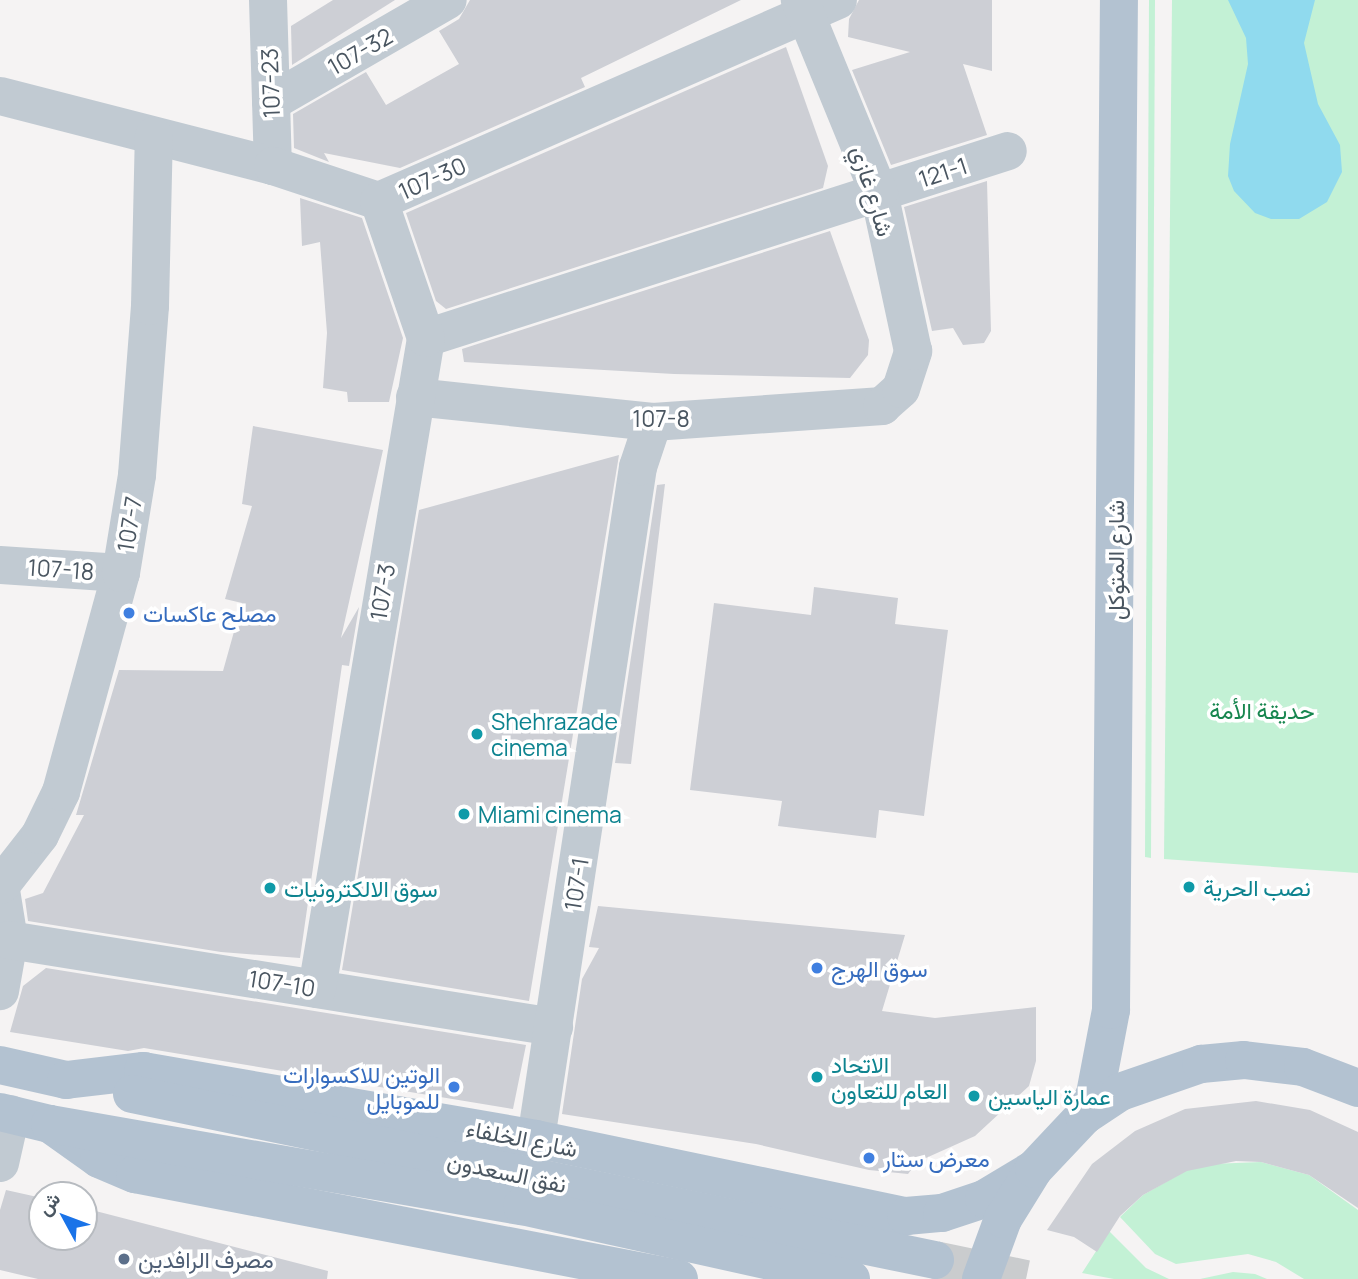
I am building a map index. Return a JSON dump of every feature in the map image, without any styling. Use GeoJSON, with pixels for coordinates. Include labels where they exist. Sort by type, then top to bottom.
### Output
{"type":"FeatureCollection","features":[{"type":"Feature","properties":{"kind":"main road","name":"شارع المتوكل"},"geometry":{"type":"LineString","coordinates":[[1084,1116],[1095,1094],[1111,1010],[1119,0]]}},
{"type":"Feature","properties":{"kind":"main road"},"geometry":{"type":"LineString","coordinates":[[981,1279],[1003,1219],[1034,1169],[1084,1116],[1120,1092],[1159,1075],[1212,1063],[1278,1062],[1338,1078],[1358,1088]]}},
{"type":"Feature","properties":{"kind":"main road","name":"شارع الخلفاء"},"geometry":{"type":"LineString","coordinates":[[0,1065],[79,1080],[143,1071],[536,1139],[906,1216],[942,1213],[984,1199],[1034,1169]]}},
{"type":"Feature","properties":{"kind":"main road","name":"نفق السعدون"},"geometry":{"type":"LineString","coordinates":[[79,1080],[179,1105],[935,1260]]}},
{"type":"Feature","properties":{"kind":"main road"},"geometry":{"type":"LineString","coordinates":[[5,1113],[50,1124],[99,1159],[135,1174],[665,1278]]}},
{"type":"Feature","properties":{"kind":"main road","name":"نفق السعدون"},"geometry":{"type":"LineString","coordinates":[[50,1124],[508,1203],[851,1279]]}},
{"type":"Feature","properties":{"kind":"street","name":"107-23"},"geometry":{"type":"LineString","coordinates":[[268,0],[273,166]]}},
{"type":"Feature","properties":{"kind":"street","name":"107-32"},"geometry":{"type":"LineString","coordinates":[[271,102],[449,0]]}},
{"type":"Feature","properties":{"kind":"street","name":"شارع غازي"},"geometry":{"type":"LineString","coordinates":[[815,5],[879,193],[913,351],[901,389]]}},
{"type":"Feature","properties":{"kind":"street","name":"107-30"},"geometry":{"type":"LineString","coordinates":[[0,96],[273,166],[379,201],[815,5]]}},
{"type":"Feature","properties":{"kind":"street","name":"107-7"},"geometry":{"type":"LineString","coordinates":[[0,885],[40,835],[61,792],[121,573],[137,475],[150,306],[154,136]]}},
{"type":"Feature","properties":{"kind":"street","name":"121-1"},"geometry":{"type":"LineString","coordinates":[[879,193],[1008,151]]}},
{"type":"Feature","properties":{"kind":"street"},"geometry":{"type":"LineString","coordinates":[[426,338],[879,193]]}},
{"type":"Feature","properties":{"kind":"street","name":"107-3"},"geometry":{"type":"LineString","coordinates":[[317,989],[426,338],[379,201]]}},
{"type":"Feature","properties":{"kind":"street","name":"107-8"},"geometry":{"type":"LineString","coordinates":[[415,397],[653,422],[883,406],[901,389]]}},
{"type":"Feature","properties":{"kind":"street","name":"107-1"},"geometry":{"type":"LineString","coordinates":[[536,1139],[638,467],[653,422]]}},
{"type":"Feature","properties":{"kind":"street","name":"107-18"},"geometry":{"type":"LineString","coordinates":[[0,565],[121,573]]}},
{"type":"Feature","properties":{"kind":"street"},"geometry":{"type":"LineString","coordinates":[[0,885],[9,940],[0,991]]}},
{"type":"Feature","properties":{"kind":"street","name":"107-10"},"geometry":{"type":"LineString","coordinates":[[9,940],[554,1027]]}},
{"type":"Feature","properties":{"kind":"street"},"geometry":{"type":"LineString","coordinates":[[0,1163],[5,1113]]}},
{"type":"Feature","properties":{"kind":"green space"},"geometry":{"type":"Polygon","coordinates":[[[1149,0],[1155,0],[1151,858],[1145,857],[1149,0]]]}},
{"type":"Feature","properties":{"kind":"green space","name":"حديقة الأمة"},"geometry":{"type":"Polygon","coordinates":[[[1172,0],[1358,0],[1358,873],[1164,859],[1172,0]]]}},
{"type":"Feature","properties":{"kind":"green space"},"geometry":{"type":"Polygon","coordinates":[[[1261,1162],[1309,1175],[1358,1210],[1358,1279],[1304,1279],[1276,1262],[1248,1254],[1176,1264],[1155,1254],[1120,1217],[1143,1195],[1187,1170],[1211,1164],[1261,1162]]]}},
{"type":"Feature","properties":{"kind":"green space"},"geometry":{"type":"Polygon","coordinates":[[[1109,1231],[1146,1268],[1169,1279],[1114,1279],[1082,1273],[1109,1231]]]}},
{"type":"Feature","properties":{"kind":"green space"},"geometry":{"type":"Polygon","coordinates":[[[1233,1272],[1255,1274],[1267,1279],[1200,1279],[1233,1272]]]}},
{"type":"Feature","properties":{"kind":"water"},"geometry":{"type":"Polygon","coordinates":[[[1228,0],[1315,0],[1304,43],[1318,104],[1340,145],[1342,172],[1327,202],[1299,219],[1271,219],[1255,213],[1234,191],[1228,176],[1230,144],[1248,64],[1246,38],[1228,0]]]}},
{"type":"Feature","properties":{"kind":"building"},"geometry":{"type":"Polygon","coordinates":[[[333,0],[395,0],[292,65],[291,26],[333,0]]]}},
{"type":"Feature","properties":{"kind":"building"},"geometry":{"type":"Polygon","coordinates":[[[470,0],[741,0],[581,78],[585,87],[400,168],[324,153],[329,162],[294,148],[293,114],[366,72],[386,105],[459,64],[439,31],[459,19],[470,0]]]}},
{"type":"Feature","properties":{"kind":"building"},"geometry":{"type":"Polygon","coordinates":[[[859,0],[992,0],[992,71],[963,64],[987,135],[891,165],[852,70],[910,52],[848,37],[849,19],[859,0]]]}},
{"type":"Feature","properties":{"kind":"building"},"geometry":{"type":"Polygon","coordinates":[[[786,47],[828,166],[823,188],[446,309],[436,301],[406,213],[786,47]]]}},
{"type":"Feature","properties":{"kind":"building"},"geometry":{"type":"Polygon","coordinates":[[[987,181],[991,331],[984,343],[963,345],[953,328],[932,331],[904,207],[987,181]]]}},
{"type":"Feature","properties":{"kind":"building"},"geometry":{"type":"Polygon","coordinates":[[[300,198],[362,218],[403,338],[389,402],[348,402],[347,392],[323,388],[327,333],[320,242],[302,246],[300,198]]]}},
{"type":"Feature","properties":{"kind":"building"},"geometry":{"type":"Polygon","coordinates":[[[830,231],[869,340],[868,355],[850,378],[674,374],[464,362],[462,349],[830,231]]]}},
{"type":"Feature","properties":{"kind":"building"},"geometry":{"type":"Polygon","coordinates":[[[253,426],[383,450],[341,638],[359,607],[349,666],[342,665],[300,958],[221,952],[28,921],[25,899],[43,893],[84,815],[76,815],[119,670],[223,671],[242,603],[225,599],[252,506],[242,504],[253,426]]]}},
{"type":"Feature","properties":{"kind":"building"},"geometry":{"type":"Polygon","coordinates":[[[619,455],[529,1001],[342,970],[419,510],[619,455]]]}},
{"type":"Feature","properties":{"kind":"building"},"geometry":{"type":"Polygon","coordinates":[[[665,484],[631,764],[615,763],[657,485],[665,484]]]}},
{"type":"Feature","properties":{"kind":"building"},"geometry":{"type":"Polygon","coordinates":[[[814,587],[898,598],[895,624],[948,630],[924,816],[879,810],[876,838],[778,826],[782,801],[690,790],[714,603],[811,615],[814,587]]]}},
{"type":"Feature","properties":{"kind":"building"},"geometry":{"type":"Polygon","coordinates":[[[598,906],[905,935],[882,1011],[935,1018],[1036,1007],[1036,1061],[1029,1086],[975,1136],[917,1162],[908,1174],[869,1170],[756,1144],[562,1114],[582,979],[599,948],[589,947],[598,906]]]}},
{"type":"Feature","properties":{"kind":"building"},"geometry":{"type":"Polygon","coordinates":[[[46,968],[526,1045],[513,1109],[144,1048],[128,1051],[10,1032],[23,986],[46,968]]]}},
{"type":"Feature","properties":{"kind":"building"},"geometry":{"type":"Polygon","coordinates":[[[1256,1101],[1310,1110],[1358,1132],[1358,1208],[1309,1175],[1261,1162],[1236,1161],[1187,1171],[1143,1195],[1120,1216],[1097,1252],[1074,1237],[1047,1230],[1092,1164],[1135,1131],[1185,1109],[1256,1101]]]}},
{"type":"Feature","properties":{"kind":"building"},"geometry":{"type":"Polygon","coordinates":[[[6,1190],[28,1195],[28,1251],[98,1251],[98,1212],[328,1271],[327,1279],[38,1279],[0,1270],[0,1210],[6,1190]]]}},
{"type":"Feature","properties":{"kind":"tunnel"},"geometry":{"type":"LineString","coordinates":[[935,1260],[1026,1279]]}},
{"type":"Feature","properties":{"kind":"place","name":"مصلح عاكسات"},"geometry":{"type":"Point","coordinates":[129,613]}},
{"type":"Feature","properties":{"kind":"place","name":"Shehrazade cinema"},"geometry":{"type":"Point","coordinates":[477,734]}},
{"type":"Feature","properties":{"kind":"place","name":"Miami cinema"},"geometry":{"type":"Point","coordinates":[464,814]}},
{"type":"Feature","properties":{"kind":"place","name":"نصب الحرية"},"geometry":{"type":"Point","coordinates":[1189,887]}},
{"type":"Feature","properties":{"kind":"place","name":"سوق الالكترونيات"},"geometry":{"type":"Point","coordinates":[270,888]}},
{"type":"Feature","properties":{"kind":"place","name":"سوق الهرج"},"geometry":{"type":"Point","coordinates":[817,968]}},
{"type":"Feature","properties":{"kind":"place","name":"الاتحاد العام للتعاون"},"geometry":{"type":"Point","coordinates":[817,1077]}},
{"type":"Feature","properties":{"kind":"place","name":"الوتين للاكسوارات للموبايل"},"geometry":{"type":"Point","coordinates":[454,1087]}},
{"type":"Feature","properties":{"kind":"place","name":"عمارة الياسين"},"geometry":{"type":"Point","coordinates":[974,1096]}},
{"type":"Feature","properties":{"kind":"place","name":"معرض ستار"},"geometry":{"type":"Point","coordinates":[869,1158]}},
{"type":"Feature","properties":{"kind":"place","name":"مصرف الرافدين"},"geometry":{"type":"Point","coordinates":[124,1259]}}]}
